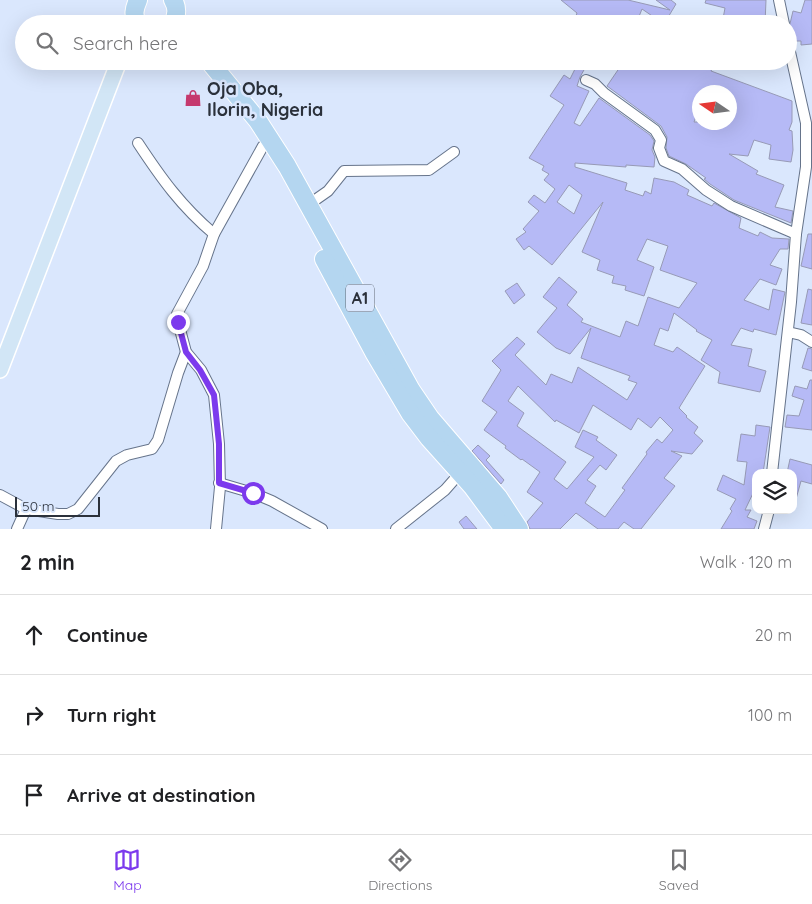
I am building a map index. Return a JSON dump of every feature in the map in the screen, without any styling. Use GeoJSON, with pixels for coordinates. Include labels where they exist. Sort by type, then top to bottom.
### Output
{"type":"FeatureCollection","features":[{"type":"Feature","properties":{"kind":"highway","name":"A1"},"geometry":{"type":"LineString","coordinates":[[202,70],[246,121],[262,146],[392,384],[429,438],[453,455],[498,497],[519,529]]}},
{"type":"Feature","properties":{"kind":"highway","name":"A1"},"geometry":{"type":"LineString","coordinates":[[216,70],[258,121],[286,166],[410,390],[453,455],[460,473],[489,507],[504,529]]}},
{"type":"Feature","properties":{"kind":"main road"},"geometry":{"type":"LineString","coordinates":[[0,370],[116,70]]}},
{"type":"Feature","properties":{"kind":"street"},"geometry":{"type":"LineString","coordinates":[[779,0],[782,15]]}},
{"type":"Feature","properties":{"kind":"street"},"geometry":{"type":"LineString","coordinates":[[772,469],[788,332],[796,234],[809,171],[806,123],[794,70]]}},
{"type":"Feature","properties":{"kind":"street"},"geometry":{"type":"LineString","coordinates":[[586,80],[595,84],[604,93],[656,130],[661,140],[659,148],[664,161],[682,170],[706,190],[731,206],[796,234]]}},
{"type":"Feature","properties":{"kind":"street"},"geometry":{"type":"LineString","coordinates":[[138,143],[171,191],[214,234]]}},
{"type":"Feature","properties":{"kind":"street"},"geometry":{"type":"LineString","coordinates":[[216,529],[219,503],[219,444],[214,395],[200,370],[186,352],[178,322],[178,314],[203,266],[214,234],[262,146]]}},
{"type":"Feature","properties":{"kind":"street"},"geometry":{"type":"LineString","coordinates":[[308,205],[328,190],[344,171],[429,170],[454,152]]}},
{"type":"Feature","properties":{"kind":"street"},"geometry":{"type":"LineString","coordinates":[[788,332],[801,335],[812,342]]}},
{"type":"Feature","properties":{"kind":"street"},"geometry":{"type":"LineString","coordinates":[[0,495],[26,509],[68,514],[78,509],[116,461],[127,456],[152,450],[158,440],[186,352]]}},
{"type":"Feature","properties":{"kind":"street"},"geometry":{"type":"LineString","coordinates":[[396,529],[445,490],[460,473]]}},
{"type":"Feature","properties":{"kind":"street"},"geometry":{"type":"LineString","coordinates":[[219,483],[272,501],[322,529]]}},
{"type":"Feature","properties":{"kind":"street"},"geometry":{"type":"LineString","coordinates":[[18,529],[26,509]]}},
{"type":"Feature","properties":{"kind":"street"},"geometry":{"type":"LineString","coordinates":[[764,529],[768,514]]}},
{"type":"Feature","properties":{"kind":"building"},"geometry":{"type":"Polygon","coordinates":[[[561,0],[628,0],[670,10],[656,0],[671,0],[676,4],[669,15],[651,15],[642,9],[640,15],[576,15],[577,13],[561,0]]]}},
{"type":"Feature","properties":{"kind":"building"},"geometry":{"type":"Polygon","coordinates":[[[706,0],[766,0],[765,15],[724,15],[725,8],[705,3],[706,0]]]}},
{"type":"Feature","properties":{"kind":"building"},"geometry":{"type":"Polygon","coordinates":[[[805,0],[812,0],[812,44],[801,45],[801,41],[797,41],[797,15],[792,15],[793,11],[801,13],[805,0]]]}},
{"type":"Feature","properties":{"kind":"building"},"geometry":{"type":"Polygon","coordinates":[[[574,70],[584,70],[577,86],[589,91],[574,123],[580,126],[599,98],[650,135],[654,141],[652,150],[655,157],[654,167],[575,163],[575,167],[627,183],[625,190],[643,196],[645,191],[651,194],[654,178],[674,182],[689,190],[687,195],[712,206],[714,203],[741,218],[739,228],[758,236],[760,232],[772,238],[789,239],[788,249],[780,249],[770,265],[782,269],[776,285],[760,279],[744,300],[769,310],[773,289],[785,292],[776,335],[754,329],[753,332],[741,328],[731,345],[752,349],[748,366],[766,371],[760,392],[718,383],[720,372],[701,360],[712,340],[696,331],[674,313],[668,331],[660,328],[654,345],[673,352],[677,347],[705,366],[679,408],[698,427],[694,433],[703,441],[692,454],[671,451],[682,456],[664,478],[675,486],[641,529],[634,529],[624,522],[618,529],[598,529],[576,513],[560,529],[530,529],[527,522],[543,503],[527,492],[540,472],[505,448],[506,446],[484,430],[497,412],[482,401],[501,370],[492,361],[517,337],[525,344],[515,355],[546,385],[551,374],[572,383],[578,367],[627,400],[637,383],[628,380],[630,376],[581,358],[591,328],[570,354],[556,348],[537,332],[557,308],[543,297],[559,277],[577,292],[567,305],[583,319],[581,322],[620,337],[626,321],[638,326],[648,297],[679,308],[697,283],[660,270],[668,246],[647,239],[637,260],[654,267],[644,296],[625,290],[626,286],[612,283],[614,276],[597,270],[600,260],[582,252],[603,202],[552,265],[529,246],[524,250],[516,239],[526,232],[523,229],[539,211],[528,202],[534,195],[545,203],[555,189],[544,180],[549,174],[542,170],[544,166],[529,158],[564,105],[550,96],[564,75],[570,79],[574,70]],[[569,185],[557,202],[574,214],[582,195],[569,185]],[[518,386],[508,401],[524,413],[517,426],[566,462],[554,479],[567,489],[594,457],[575,447],[583,430],[598,437],[596,440],[617,455],[606,470],[600,465],[587,480],[596,486],[585,503],[605,517],[625,490],[622,488],[647,454],[646,452],[657,439],[662,443],[673,430],[660,417],[651,428],[638,418],[631,430],[593,405],[579,433],[556,420],[555,422],[518,386]]]}},
{"type":"Feature","properties":{"kind":"building"},"geometry":{"type":"Polygon","coordinates":[[[618,70],[712,70],[792,101],[792,122],[789,130],[792,131],[793,150],[791,162],[769,159],[771,145],[754,140],[748,156],[729,154],[758,171],[756,174],[784,185],[775,207],[793,211],[791,223],[734,200],[710,184],[704,179],[706,178],[686,164],[669,156],[666,148],[667,137],[661,126],[607,86],[618,70]]]}},
{"type":"Feature","properties":{"kind":"building"},"geometry":{"type":"Polygon","coordinates":[[[808,234],[812,234],[812,269],[801,266],[808,234]]]}},
{"type":"Feature","properties":{"kind":"building"},"geometry":{"type":"Polygon","coordinates":[[[517,283],[525,295],[514,304],[505,291],[517,283]]]}},
{"type":"Feature","properties":{"kind":"building"},"geometry":{"type":"Polygon","coordinates":[[[808,289],[812,290],[812,325],[801,323],[808,289]]]}},
{"type":"Feature","properties":{"kind":"building"},"geometry":{"type":"Polygon","coordinates":[[[808,348],[812,349],[812,371],[802,368],[808,348]]]}},
{"type":"Feature","properties":{"kind":"building"},"geometry":{"type":"Polygon","coordinates":[[[810,380],[812,380],[812,430],[785,427],[787,415],[799,416],[804,400],[792,396],[795,386],[807,389],[810,380]]]}},
{"type":"Feature","properties":{"kind":"building"},"geometry":{"type":"Polygon","coordinates":[[[756,425],[770,427],[764,469],[752,469],[752,495],[745,510],[751,510],[747,517],[757,521],[754,529],[721,529],[732,511],[730,509],[736,499],[717,490],[723,475],[744,485],[747,462],[737,461],[741,434],[755,436],[756,425]]]}},
{"type":"Feature","properties":{"kind":"building"},"geometry":{"type":"Polygon","coordinates":[[[478,445],[490,456],[486,460],[504,480],[501,484],[472,451],[478,445]]]}},
{"type":"Feature","properties":{"kind":"building"},"geometry":{"type":"Polygon","coordinates":[[[790,459],[812,465],[812,484],[801,481],[797,495],[797,469],[788,469],[790,459]]]}},
{"type":"Feature","properties":{"kind":"building"},"geometry":{"type":"Polygon","coordinates":[[[466,516],[477,529],[464,529],[459,522],[466,516]]]}},
{"type":"Feature","properties":{"kind":"place","name":"Oja Oba, Ilorin, Nigeria"},"geometry":{"type":"Point","coordinates":[193,98]}},
{"type":"Feature","properties":{"kind":"route"},"geometry":{"type":"LineString","coordinates":[[178,322],[186,352],[200,370],[214,395],[219,444],[219,483],[253,493]]}}]}
